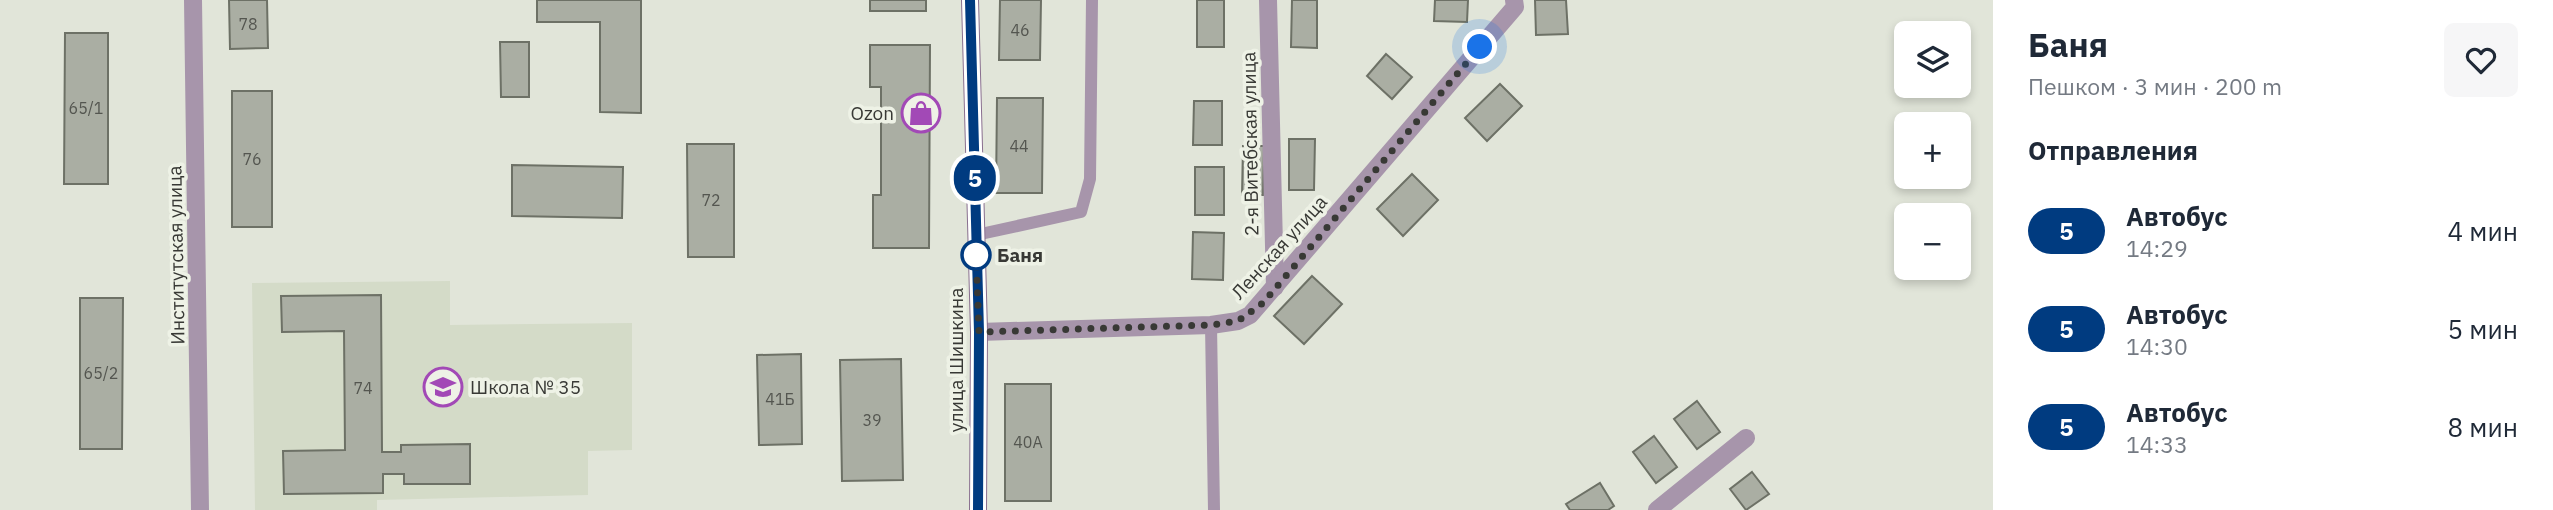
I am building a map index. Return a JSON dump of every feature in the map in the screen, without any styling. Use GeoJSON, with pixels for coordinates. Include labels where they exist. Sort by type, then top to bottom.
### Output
{"type":"FeatureCollection","features":[{"type":"Feature","properties":{"kind":"main road","name":"улица Шишкина"},"geometry":{"type":"LineString","coordinates":[[970,0],[979,332],[978,510]]}},
{"type":"Feature","properties":{"kind":"street","name":"Институтская улица"},"geometry":{"type":"LineString","coordinates":[[193,0],[200,510]]}},
{"type":"Feature","properties":{"kind":"street","name":"2-я Витебская улица"},"geometry":{"type":"LineString","coordinates":[[1268,0],[1275,287]]}},
{"type":"Feature","properties":{"kind":"street","name":"Ленская улица"},"geometry":{"type":"LineString","coordinates":[[979,332],[1211,325],[1238,321],[1250,315],[1515,7],[1514,0]]}},
{"type":"Feature","properties":{"kind":"street"},"geometry":{"type":"LineString","coordinates":[[1657,510],[1746,438]]}},
{"type":"Feature","properties":{"kind":"lane"},"geometry":{"type":"LineString","coordinates":[[976,235],[1081,212],[1090,179],[1092,0]]}},
{"type":"Feature","properties":{"kind":"lane"},"geometry":{"type":"LineString","coordinates":[[1211,325],[1214,510]]}},
{"type":"Feature","properties":{"kind":"shaded area","name":"Школа № 35"},"geometry":{"type":"Polygon","coordinates":[[[450,281],[450,325],[632,323],[632,450],[588,451],[588,495],[377,500],[377,510],[255,510],[252,283],[450,281]]]}},
{"type":"Feature","properties":{"kind":"building"},"geometry":{"type":"Polygon","coordinates":[[[229,0],[267,0],[268,48],[230,49],[229,0]]]}},
{"type":"Feature","properties":{"kind":"building"},"geometry":{"type":"Polygon","coordinates":[[[537,0],[641,0],[641,113],[600,112],[600,22],[537,22],[537,0]]]}},
{"type":"Feature","properties":{"kind":"building"},"geometry":{"type":"Polygon","coordinates":[[[870,0],[926,0],[926,11],[870,11],[870,0]]]}},
{"type":"Feature","properties":{"kind":"building"},"geometry":{"type":"Polygon","coordinates":[[[1000,0],[1041,0],[1040,60],[999,60],[1000,0]]]}},
{"type":"Feature","properties":{"kind":"building"},"geometry":{"type":"Polygon","coordinates":[[[1197,0],[1224,0],[1224,47],[1197,47],[1197,0]]]}},
{"type":"Feature","properties":{"kind":"building"},"geometry":{"type":"Polygon","coordinates":[[[1292,0],[1317,0],[1317,48],[1291,47],[1292,0]]]}},
{"type":"Feature","properties":{"kind":"building"},"geometry":{"type":"Polygon","coordinates":[[[1435,0],[1468,0],[1467,22],[1434,21],[1435,0]]]}},
{"type":"Feature","properties":{"kind":"building"},"geometry":{"type":"Polygon","coordinates":[[[1535,0],[1566,0],[1568,34],[1536,35],[1535,0]]]}},
{"type":"Feature","properties":{"kind":"building"},"geometry":{"type":"Polygon","coordinates":[[[65,33],[108,33],[108,184],[64,184],[65,33]]]}},
{"type":"Feature","properties":{"kind":"building"},"geometry":{"type":"Polygon","coordinates":[[[500,42],[529,42],[529,97],[501,97],[500,42]]]}},
{"type":"Feature","properties":{"kind":"building"},"geometry":{"type":"Polygon","coordinates":[[[870,45],[930,45],[929,248],[873,248],[873,195],[881,195],[881,87],[870,87],[870,45]]]}},
{"type":"Feature","properties":{"kind":"building"},"geometry":{"type":"Polygon","coordinates":[[[1386,54],[1412,77],[1392,99],[1367,76],[1386,54]]]}},
{"type":"Feature","properties":{"kind":"building"},"geometry":{"type":"Polygon","coordinates":[[[1500,84],[1522,106],[1487,141],[1465,118],[1500,84]]]}},
{"type":"Feature","properties":{"kind":"building"},"geometry":{"type":"Polygon","coordinates":[[[232,91],[272,91],[272,227],[232,227],[232,91]]]}},
{"type":"Feature","properties":{"kind":"building"},"geometry":{"type":"Polygon","coordinates":[[[997,98],[1043,98],[1042,193],[996,193],[997,98]]]}},
{"type":"Feature","properties":{"kind":"building"},"geometry":{"type":"Polygon","coordinates":[[[1194,101],[1222,101],[1222,145],[1193,145],[1194,101]]]}},
{"type":"Feature","properties":{"kind":"building"},"geometry":{"type":"Polygon","coordinates":[[[1289,139],[1315,139],[1314,190],[1289,190],[1289,139]]]}},
{"type":"Feature","properties":{"kind":"building"},"geometry":{"type":"Polygon","coordinates":[[[687,144],[734,144],[734,257],[688,257],[687,144]]]}},
{"type":"Feature","properties":{"kind":"building"},"geometry":{"type":"Polygon","coordinates":[[[1243,146],[1264,146],[1263,195],[1242,195],[1243,146]]]}},
{"type":"Feature","properties":{"kind":"building"},"geometry":{"type":"Polygon","coordinates":[[[512,165],[623,167],[622,218],[512,216],[512,165]]]}},
{"type":"Feature","properties":{"kind":"building"},"geometry":{"type":"Polygon","coordinates":[[[1195,167],[1224,167],[1224,215],[1195,215],[1195,167]]]}},
{"type":"Feature","properties":{"kind":"building"},"geometry":{"type":"Polygon","coordinates":[[[1412,174],[1438,200],[1403,236],[1377,209],[1412,174]]]}},
{"type":"Feature","properties":{"kind":"building"},"geometry":{"type":"Polygon","coordinates":[[[1193,232],[1224,233],[1223,280],[1192,279],[1193,232]]]}},
{"type":"Feature","properties":{"kind":"building"},"geometry":{"type":"Polygon","coordinates":[[[1312,276],[1342,304],[1304,344],[1274,316],[1312,276]]]}},
{"type":"Feature","properties":{"kind":"building"},"geometry":{"type":"Polygon","coordinates":[[[381,295],[382,452],[401,452],[401,445],[470,444],[470,484],[404,484],[404,474],[383,474],[383,493],[284,494],[283,451],[345,450],[344,331],[282,332],[281,296],[381,295]]]}},
{"type":"Feature","properties":{"kind":"building"},"geometry":{"type":"Polygon","coordinates":[[[80,298],[123,298],[122,449],[80,449],[80,298]]]}},
{"type":"Feature","properties":{"kind":"building"},"geometry":{"type":"Polygon","coordinates":[[[801,354],[802,444],[759,445],[757,355],[801,354]]]}},
{"type":"Feature","properties":{"kind":"building"},"geometry":{"type":"Polygon","coordinates":[[[901,359],[903,480],[842,481],[840,360],[901,359]]]}},
{"type":"Feature","properties":{"kind":"building"},"geometry":{"type":"Polygon","coordinates":[[[1005,384],[1051,384],[1051,501],[1005,501],[1005,384]]]}},
{"type":"Feature","properties":{"kind":"building"},"geometry":{"type":"Polygon","coordinates":[[[1697,401],[1720,432],[1697,449],[1674,419],[1697,401]]]}},
{"type":"Feature","properties":{"kind":"building"},"geometry":{"type":"Polygon","coordinates":[[[1654,436],[1677,467],[1656,483],[1633,452],[1654,436]]]}},
{"type":"Feature","properties":{"kind":"building"},"geometry":{"type":"Polygon","coordinates":[[[1752,472],[1769,494],[1746,510],[1730,489],[1752,472]]]}},
{"type":"Feature","properties":{"kind":"building"},"geometry":{"type":"Polygon","coordinates":[[[1600,483],[1614,506],[1608,510],[1570,510],[1566,504],[1600,483]]]}},
{"type":"Feature","properties":{"kind":"bus line","name":"5"},"geometry":{"type":"LineString","coordinates":[[970,0],[979,332],[978,510]]}},
{"type":"Feature","properties":{"kind":"place","name":"Ozon"},"geometry":{"type":"Point","coordinates":[921,113]}},
{"type":"Feature","properties":{"kind":"place","name":"Баня"},"geometry":{"type":"Point","coordinates":[976,255]}},
{"type":"Feature","properties":{"kind":"place","name":"Школа № 35"},"geometry":{"type":"Point","coordinates":[443,387]}},
{"type":"Feature","properties":{"kind":"route"},"geometry":{"type":"LineString","coordinates":[[976,255],[979,332],[1211,325],[1238,321],[1250,315],[1263,303],[1480,47]]}}]}
